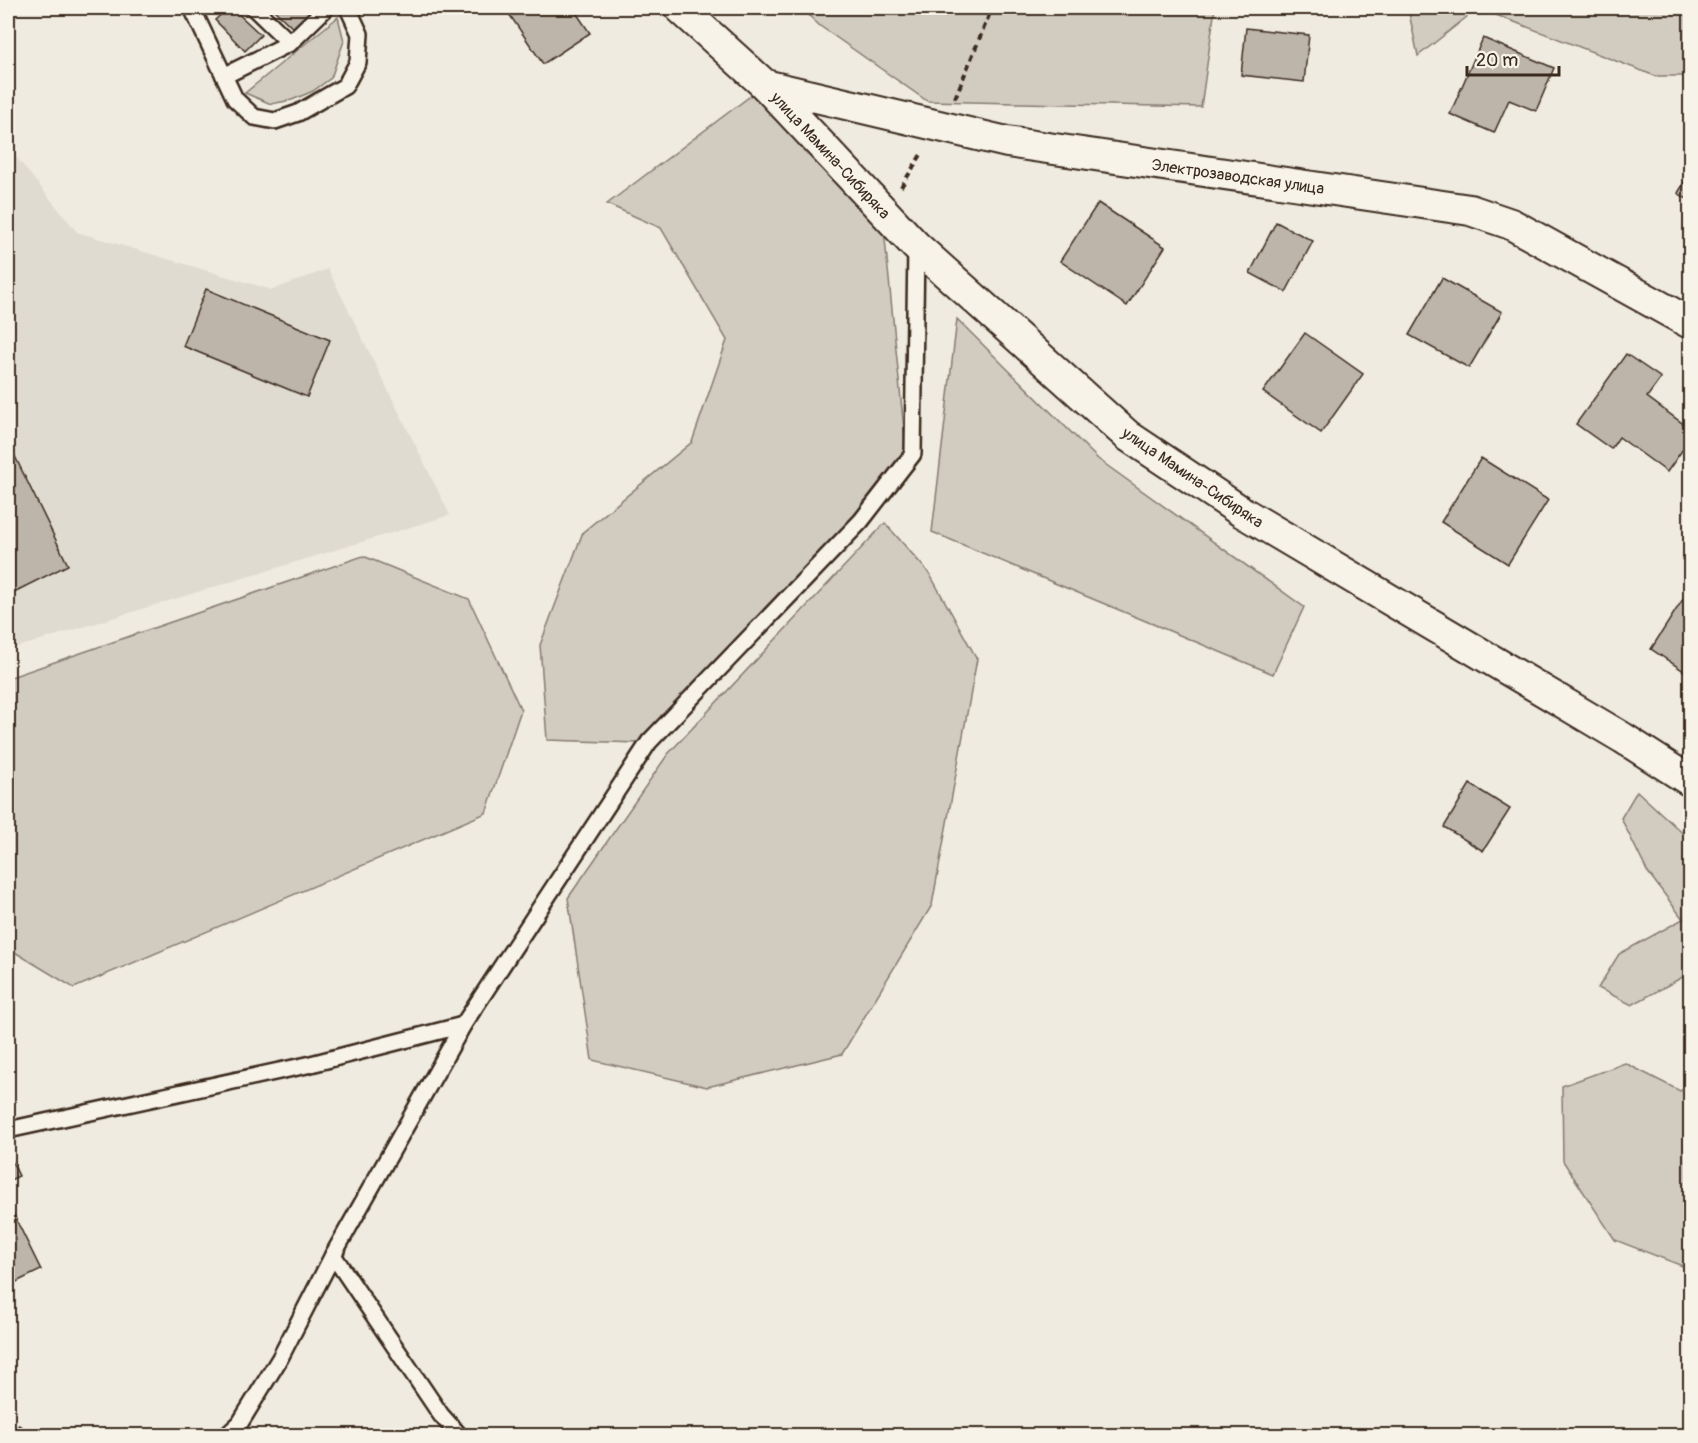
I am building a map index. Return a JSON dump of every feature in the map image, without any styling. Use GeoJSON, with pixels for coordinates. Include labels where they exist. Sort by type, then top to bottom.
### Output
{"type":"FeatureCollection","features":[{"type":"Feature","properties":{"kind":"street","name":"улица Мамина-Сибиряка"},"geometry":{"type":"LineString","coordinates":[[680,8],[765,85],[916,246],[1128,435],[1242,512],[1623,738],[1690,781]]}},
{"type":"Feature","properties":{"kind":"street","name":"Электрозаводская улица"},"geometry":{"type":"LineString","coordinates":[[765,85],[1007,142],[1470,210],[1511,224],[1690,323]]}},
{"type":"Feature","properties":{"kind":"street"},"geometry":{"type":"LineString","coordinates":[[1634,292],[1690,341]]}},
{"type":"Feature","properties":{"kind":"lane"},"geometry":{"type":"LineString","coordinates":[[192,8],[235,99],[254,117],[276,121],[298,113],[345,86],[358,62],[360,34],[348,8]]}},
{"type":"Feature","properties":{"kind":"lane"},"geometry":{"type":"LineString","coordinates":[[254,8],[269,14],[290,43]]}},
{"type":"Feature","properties":{"kind":"lane"},"geometry":{"type":"LineString","coordinates":[[224,76],[290,43],[326,8]]}},
{"type":"Feature","properties":{"kind":"lane"},"geometry":{"type":"LineString","coordinates":[[226,1436],[240,1423],[280,1358],[333,1255],[463,1025],[649,742],[861,521],[913,454],[916,246]]}},
{"type":"Feature","properties":{"kind":"lane"},"geometry":{"type":"LineString","coordinates":[[8,1130],[307,1065],[463,1025]]}},
{"type":"Feature","properties":{"kind":"lane"},"geometry":{"type":"LineString","coordinates":[[333,1255],[441,1414],[460,1436]]}},
{"type":"Feature","properties":{"kind":"path"},"geometry":{"type":"LineString","coordinates":[[8,1425],[13,1423],[34,1436]]}},
{"type":"Feature","properties":{"kind":"shaded area"},"geometry":{"type":"Polygon","coordinates":[[[801,8],[1215,8],[1201,107],[927,101],[820,26],[801,8]]]}},
{"type":"Feature","properties":{"kind":"shaded area"},"geometry":{"type":"Polygon","coordinates":[[[1408,8],[1478,8],[1418,56],[1408,8]]]}},
{"type":"Feature","properties":{"kind":"shaded area"},"geometry":{"type":"Polygon","coordinates":[[[1478,8],[1690,8],[1690,76],[1655,76],[1478,8]]]}},
{"type":"Feature","properties":{"kind":"shaded area"},"geometry":{"type":"Polygon","coordinates":[[[338,17],[344,41],[331,78],[313,91],[292,100],[271,104],[245,93],[338,17]]]}},
{"type":"Feature","properties":{"kind":"shaded area"},"geometry":{"type":"Polygon","coordinates":[[[753,94],[884,229],[907,460],[638,743],[547,740],[540,645],[583,532],[692,442],[727,340],[661,228],[607,204],[753,94]]]}},
{"type":"Feature","properties":{"kind":"shaded area"},"geometry":{"type":"Polygon","coordinates":[[[8,147],[77,232],[272,290],[328,269],[450,515],[8,650],[8,147]]]}},
{"type":"Feature","properties":{"kind":"shaded area"},"geometry":{"type":"Polygon","coordinates":[[[957,319],[1098,459],[1304,607],[1273,674],[932,532],[957,319]]]}},
{"type":"Feature","properties":{"kind":"shaded area"},"geometry":{"type":"Polygon","coordinates":[[[885,523],[929,573],[977,659],[932,905],[842,1054],[707,1087],[592,1060],[568,898],[668,754],[885,523]]]}},
{"type":"Feature","properties":{"kind":"shaded area"},"geometry":{"type":"Polygon","coordinates":[[[363,556],[469,599],[521,710],[486,813],[74,988],[8,948],[8,678],[363,556]]]}},
{"type":"Feature","properties":{"kind":"shaded area"},"geometry":{"type":"Polygon","coordinates":[[[1637,791],[1690,840],[1690,973],[1632,1005],[1598,988],[1619,954],[1683,919],[1647,871],[1621,818],[1637,791]]]}},
{"type":"Feature","properties":{"kind":"shaded area"},"geometry":{"type":"Polygon","coordinates":[[[1625,1063],[1680,1091],[1690,1086],[1690,1269],[1615,1240],[1563,1161],[1562,1086],[1625,1063]]]}},
{"type":"Feature","properties":{"kind":"building"},"geometry":{"type":"Polygon","coordinates":[[[228,8],[232,8],[261,35],[245,51],[215,20],[228,8]]]}},
{"type":"Feature","properties":{"kind":"building"},"geometry":{"type":"Polygon","coordinates":[[[272,8],[322,8],[297,32],[272,8]]]}},
{"type":"Feature","properties":{"kind":"building"},"geometry":{"type":"Polygon","coordinates":[[[505,8],[573,8],[590,33],[543,64],[505,8]]]}},
{"type":"Feature","properties":{"kind":"building"},"geometry":{"type":"Polygon","coordinates":[[[1246,28],[1309,35],[1304,82],[1241,75],[1246,28]]]}},
{"type":"Feature","properties":{"kind":"building"},"geometry":{"type":"Polygon","coordinates":[[[1483,38],[1554,68],[1536,111],[1509,100],[1494,133],[1450,114],[1483,38]]]}},
{"type":"Feature","properties":{"kind":"building"},"geometry":{"type":"Polygon","coordinates":[[[1690,173],[1690,201],[1678,193],[1690,173]]]}},
{"type":"Feature","properties":{"kind":"building"},"geometry":{"type":"Polygon","coordinates":[[[1098,203],[1165,247],[1127,306],[1060,261],[1098,203]]]}},
{"type":"Feature","properties":{"kind":"building"},"geometry":{"type":"Polygon","coordinates":[[[1276,222],[1313,241],[1286,292],[1250,273],[1276,222]]]}},
{"type":"Feature","properties":{"kind":"building"},"geometry":{"type":"Polygon","coordinates":[[[1442,278],[1502,312],[1469,368],[1409,335],[1442,278]]]}},
{"type":"Feature","properties":{"kind":"building"},"geometry":{"type":"Polygon","coordinates":[[[206,289],[330,340],[307,397],[183,346],[206,289]]]}},
{"type":"Feature","properties":{"kind":"building"},"geometry":{"type":"Polygon","coordinates":[[[1305,333],[1363,374],[1321,433],[1263,392],[1305,333]]]}},
{"type":"Feature","properties":{"kind":"building"},"geometry":{"type":"Polygon","coordinates":[[[1626,354],[1661,378],[1647,397],[1690,429],[1690,439],[1667,472],[1619,437],[1611,449],[1576,424],[1626,354]]]}},
{"type":"Feature","properties":{"kind":"building"},"geometry":{"type":"Polygon","coordinates":[[[8,442],[68,565],[8,595],[8,442]]]}},
{"type":"Feature","properties":{"kind":"building"},"geometry":{"type":"Polygon","coordinates":[[[1481,458],[1548,500],[1508,564],[1441,522],[1481,458]]]}},
{"type":"Feature","properties":{"kind":"building"},"geometry":{"type":"Polygon","coordinates":[[[1690,588],[1690,675],[1651,649],[1690,588]]]}},
{"type":"Feature","properties":{"kind":"building"},"geometry":{"type":"Polygon","coordinates":[[[1470,784],[1510,809],[1483,851],[1444,827],[1470,784]]]}},
{"type":"Feature","properties":{"kind":"building"},"geometry":{"type":"Polygon","coordinates":[[[8,1153],[19,1176],[8,1181],[8,1153]]]}},
{"type":"Feature","properties":{"kind":"building"},"geometry":{"type":"Polygon","coordinates":[[[8,1203],[41,1270],[8,1286],[8,1203]]]}}]}
